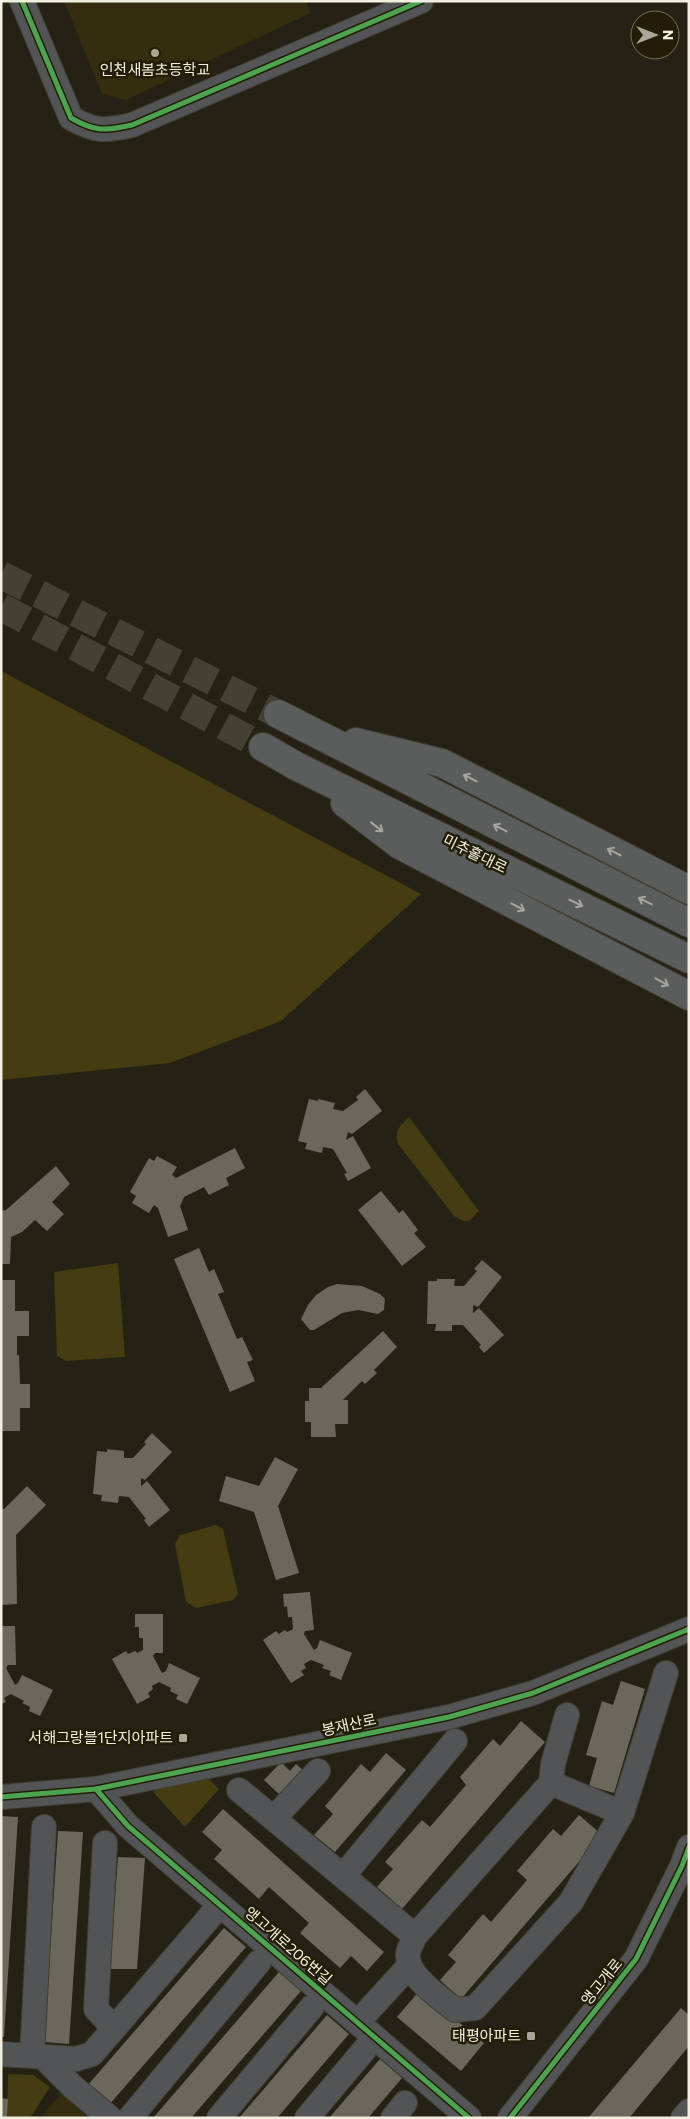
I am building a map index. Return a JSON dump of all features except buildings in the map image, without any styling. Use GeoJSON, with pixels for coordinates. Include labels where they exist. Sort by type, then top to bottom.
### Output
{"type":"FeatureCollection","features":[{"type":"Feature","properties":{"kind":"main road"},"geometry":{"type":"LineString","coordinates":[[278,714],[689,923]]}},
{"type":"Feature","properties":{"kind":"main road"},"geometry":{"type":"LineString","coordinates":[[310,731],[442,763],[689,890]]}},
{"type":"Feature","properties":{"kind":"main road","name":"미추홀대로"},"geometry":{"type":"LineString","coordinates":[[263,747],[296,766],[689,959]]}},
{"type":"Feature","properties":{"kind":"main road"},"geometry":{"type":"LineString","coordinates":[[296,766],[400,845],[689,996]]}},
{"type":"Feature","properties":{"kind":"street"},"geometry":{"type":"LineString","coordinates":[[22,1],[71,118],[89,128],[111,130],[132,125],[421,1]]}},
{"type":"Feature","properties":{"kind":"street","name":"봉재산로"},"geometry":{"type":"LineString","coordinates":[[1,1797],[96,1789],[448,1717],[533,1693],[689,1629]]}},
{"type":"Feature","properties":{"kind":"street"},"geometry":{"type":"LineString","coordinates":[[567,1715],[553,1764],[550,1784],[415,1936],[407,1953],[409,1966],[424,1984],[455,2010],[475,2008],[571,1902],[622,1813],[666,1673]]}},
{"type":"Feature","properties":{"kind":"street"},"geometry":{"type":"LineString","coordinates":[[343,1876],[455,1741]]}},
{"type":"Feature","properties":{"kind":"street"},"geometry":{"type":"LineString","coordinates":[[274,1818],[318,1771]]}},
{"type":"Feature","properties":{"kind":"street"},"geometry":{"type":"LineString","coordinates":[[550,1784],[622,1813]]}},
{"type":"Feature","properties":{"kind":"street","name":"앵고개로206번길"},"geometry":{"type":"LineString","coordinates":[[96,1789],[128,1826],[469,2118]]}},
{"type":"Feature","properties":{"kind":"street"},"geometry":{"type":"LineString","coordinates":[[239,1790],[415,1936]]}},
{"type":"Feature","properties":{"kind":"street"},"geometry":{"type":"LineString","coordinates":[[37,2056],[44,1827]]}},
{"type":"Feature","properties":{"kind":"street"},"geometry":{"type":"LineString","coordinates":[[105,1843],[96,2009],[114,2028]]}},
{"type":"Feature","properties":{"kind":"street","name":"앵고개로"},"geometry":{"type":"LineString","coordinates":[[510,2118],[636,1959],[682,1866],[689,1847]]}},
{"type":"Feature","properties":{"kind":"street"},"geometry":{"type":"LineString","coordinates":[[1,2054],[76,2059],[92,2054],[220,1905]]}},
{"type":"Feature","properties":{"kind":"street"},"geometry":{"type":"LineString","coordinates":[[130,2118],[259,1962]]}},
{"type":"Feature","properties":{"kind":"street"},"geometry":{"type":"LineString","coordinates":[[358,2022],[409,1966]]}},
{"type":"Feature","properties":{"kind":"street"},"geometry":{"type":"LineString","coordinates":[[219,2118],[312,2007]]}},
{"type":"Feature","properties":{"kind":"street"},"geometry":{"type":"LineString","coordinates":[[308,2118],[365,2049]]}},
{"type":"Feature","properties":{"kind":"street"},"geometry":{"type":"LineString","coordinates":[[37,2056],[110,2118]]}},
{"type":"Feature","properties":{"kind":"street"},"geometry":{"type":"LineString","coordinates":[[73,2087],[76,2059]]}},
{"type":"Feature","properties":{"kind":"street"},"geometry":{"type":"LineString","coordinates":[[683,2118],[689,2111]]}},
{"type":"Feature","properties":{"kind":"shaded area","name":"인천새봄초등학교"},"geometry":{"type":"Polygon","coordinates":[[[64,1],[306,1],[311,13],[126,100],[102,94],[64,1]]]}},
{"type":"Feature","properties":{"kind":"shaded area"},"geometry":{"type":"Polygon","coordinates":[[[1,671],[421,894],[281,1021],[170,1063],[1,1080],[1,671]]]}},
{"type":"Feature","properties":{"kind":"shaded area"},"geometry":{"type":"Polygon","coordinates":[[[409,1117],[479,1211],[469,1221],[463,1221],[454,1216],[398,1144],[397,1132],[409,1117]]]}},
{"type":"Feature","properties":{"kind":"shaded area"},"geometry":{"type":"Polygon","coordinates":[[[118,1263],[125,1357],[66,1361],[57,1356],[54,1272],[118,1263]]]}},
{"type":"Feature","properties":{"kind":"shaded area"},"geometry":{"type":"Polygon","coordinates":[[[216,1525],[223,1529],[238,1594],[233,1600],[196,1608],[186,1602],[175,1544],[180,1535],[216,1525]]]}},
{"type":"Feature","properties":{"kind":"shaded area"},"geometry":{"type":"Polygon","coordinates":[[[209,1779],[219,1789],[185,1827],[154,1793],[157,1785],[209,1779]]]}},
{"type":"Feature","properties":{"kind":"shaded area"},"geometry":{"type":"Polygon","coordinates":[[[8,2074],[33,2075],[50,2087],[30,2118],[7,2118],[8,2074]]]}},
{"type":"Feature","properties":{"kind":"shaded area"},"geometry":{"type":"Polygon","coordinates":[[[62,2093],[91,2118],[40,2118],[62,2093]]]}},
{"type":"Feature","properties":{"kind":"tunnel"},"geometry":{"type":"LineString","coordinates":[[1,575],[278,714]]}},
{"type":"Feature","properties":{"kind":"tunnel"},"geometry":{"type":"LineString","coordinates":[[1,607],[263,747]]}},
{"type":"Feature","properties":{"kind":"cycle path"},"geometry":{"type":"LineString","coordinates":[[22,1],[71,118],[87,126],[100,129],[132,125],[421,1]]}},
{"type":"Feature","properties":{"kind":"cycle path"},"geometry":{"type":"LineString","coordinates":[[1,1797],[96,1789],[449,1717],[533,1693],[689,1629]]}},
{"type":"Feature","properties":{"kind":"cycle path"},"geometry":{"type":"LineString","coordinates":[[96,1789],[128,1826],[469,2118]]}},
{"type":"Feature","properties":{"kind":"cycle path"},"geometry":{"type":"LineString","coordinates":[[510,2118],[636,1959],[682,1866],[689,1847]]}},
{"type":"Feature","properties":{"kind":"place","name":"인천새봄초등학교"},"geometry":{"type":"Point","coordinates":[155,53]}},
{"type":"Feature","properties":{"kind":"place","name":"서해그랑블1단지아파트"},"geometry":{"type":"Point","coordinates":[183,1738]}},
{"type":"Feature","properties":{"kind":"place","name":"태평아파트"},"geometry":{"type":"Point","coordinates":[531,2036]}}]}
